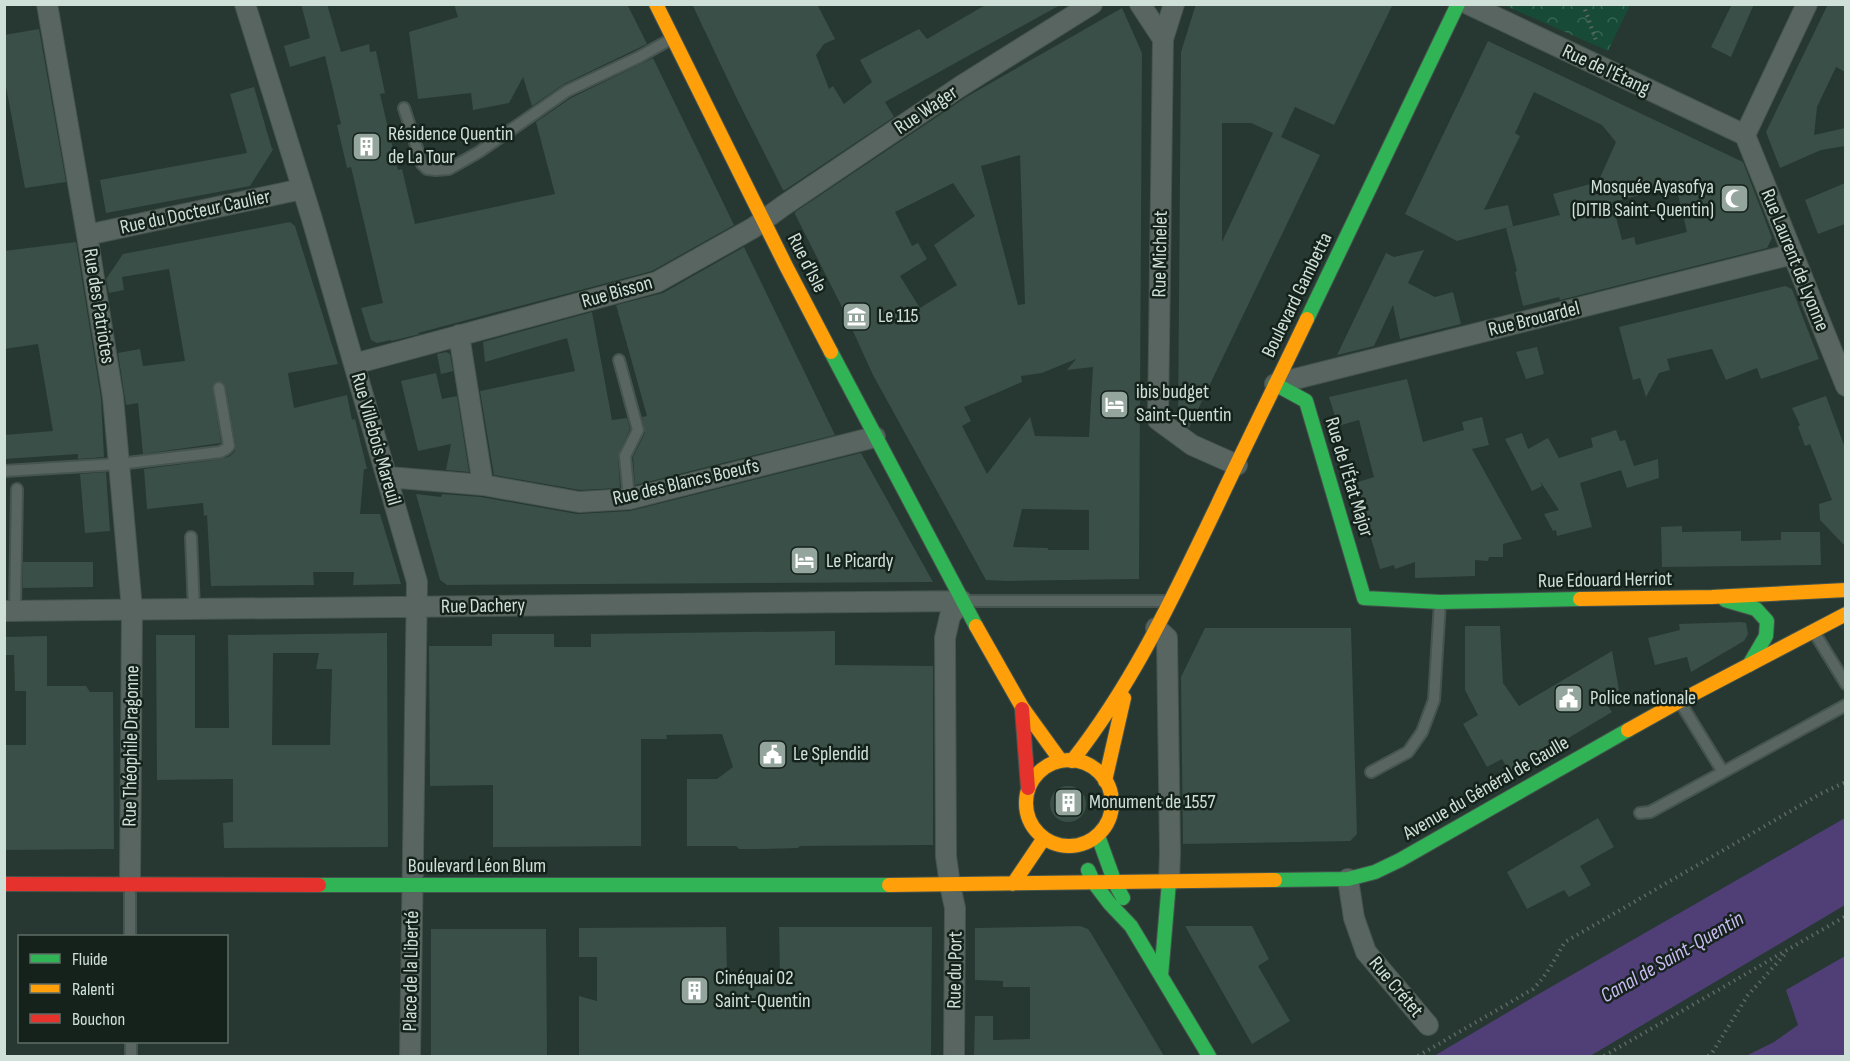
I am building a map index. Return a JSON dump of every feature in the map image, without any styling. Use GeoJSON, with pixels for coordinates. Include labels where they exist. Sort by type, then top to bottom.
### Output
{"type":"FeatureCollection","features":[{"type":"Feature","properties":{"kind":"main road","name":"Rue d'Isle"},"geometry":{"type":"LineString","coordinates":[[656,4],[875,437],[962,601],[1022,707],[1066,761]]}},
{"type":"Feature","properties":{"kind":"main road","name":"Boulevard Gambetta"},"geometry":{"type":"LineString","coordinates":[[1127,686],[1237,465],[1458,4]]}},
{"type":"Feature","properties":{"kind":"main road","name":"Rue de l'État Major"},"geometry":{"type":"LineString","coordinates":[[1275,384],[1306,401],[1364,598]]}},
{"type":"Feature","properties":{"kind":"main road","name":"Rue Edouard Herriot"},"geometry":{"type":"LineString","coordinates":[[1364,598],[1440,602],[1712,597],[1845,590]]}},
{"type":"Feature","properties":{"kind":"main road"},"geometry":{"type":"LineString","coordinates":[[1712,597],[1756,609],[1767,621],[1766,636],[1749,665]]}},
{"type":"Feature","properties":{"kind":"main road","name":"Avenue du Général de Gaulle"},"geometry":{"type":"LineString","coordinates":[[1051,884],[1348,879],[1375,872],[1680,701],[1845,614]]}},
{"type":"Feature","properties":{"kind":"main road"},"geometry":{"type":"LineString","coordinates":[[1066,761],[1086,743],[1127,686]]}},
{"type":"Feature","properties":{"kind":"main road"},"geometry":{"type":"LineString","coordinates":[[1105,781],[1127,686]]}},
{"type":"Feature","properties":{"kind":"main road"},"geometry":{"type":"LineString","coordinates":[[1022,707],[1028,788],[1026,806],[1029,819],[1044,838],[1067,853],[1131,926],[1209,1056]]}},
{"type":"Feature","properties":{"kind":"main road"},"geometry":{"type":"LineString","coordinates":[[1028,788],[1039,772],[1049,765],[1066,761],[1091,766],[1105,781],[1110,793],[1112,806],[1109,819],[1098,836],[1067,853],[1051,884]]}},
{"type":"Feature","properties":{"kind":"main road"},"geometry":{"type":"LineString","coordinates":[[1098,836],[1115,883],[1128,909],[1131,926]]}},
{"type":"Feature","properties":{"kind":"main road"},"geometry":{"type":"LineString","coordinates":[[1013,884],[1044,838]]}},
{"type":"Feature","properties":{"kind":"main road"},"geometry":{"type":"LineString","coordinates":[[1161,976],[1169,882]]}},
{"type":"Feature","properties":{"kind":"main road","name":"Boulevard Léon Blum"},"geometry":{"type":"LineString","coordinates":[[4,884],[413,886],[1051,884]]}},
{"type":"Feature","properties":{"kind":"street","name":"Rue des Patriotes"},"geometry":{"type":"LineString","coordinates":[[47,4],[113,397],[132,609]]}},
{"type":"Feature","properties":{"kind":"street","name":"Rue Villebois Mareuil"},"geometry":{"type":"LineString","coordinates":[[245,4],[302,189],[417,582],[413,886]]}},
{"type":"Feature","properties":{"kind":"street","name":"Rue Wager"},"geometry":{"type":"LineString","coordinates":[[764,220],[961,86],[1092,4]]}},
{"type":"Feature","properties":{"kind":"street"},"geometry":{"type":"LineString","coordinates":[[1140,4],[1163,39]]}},
{"type":"Feature","properties":{"kind":"street"},"geometry":{"type":"LineString","coordinates":[[1163,39],[1174,4]]}},
{"type":"Feature","properties":{"kind":"street","name":"Rue de l'Étang"},"geometry":{"type":"LineString","coordinates":[[1468,4],[1745,135]]}},
{"type":"Feature","properties":{"kind":"street"},"geometry":{"type":"LineString","coordinates":[[1745,135],[1807,4]]}},
{"type":"Feature","properties":{"kind":"street","name":"Rue Michelet"},"geometry":{"type":"LineString","coordinates":[[1163,39],[1158,420],[1192,445],[1237,465]]}},
{"type":"Feature","properties":{"kind":"street","name":"Rue Laurent de Lyonne"},"geometry":{"type":"LineString","coordinates":[[1745,135],[1845,386]]}},
{"type":"Feature","properties":{"kind":"street","name":"Rue du Docteur Caulier"},"geometry":{"type":"LineString","coordinates":[[87,235],[302,189]]}},
{"type":"Feature","properties":{"kind":"street","name":"Rue Bisson"},"geometry":{"type":"LineString","coordinates":[[354,364],[657,282],[764,220]]}},
{"type":"Feature","properties":{"kind":"street","name":"Rue Brouardel"},"geometry":{"type":"LineString","coordinates":[[1275,384],[1794,254]]}},
{"type":"Feature","properties":{"kind":"street"},"geometry":{"type":"LineString","coordinates":[[459,336],[483,485]]}},
{"type":"Feature","properties":{"kind":"street","name":"Rue des Blancs Boeufs"},"geometry":{"type":"LineString","coordinates":[[387,477],[483,485],[579,502],[629,499],[875,437]]}},
{"type":"Feature","properties":{"kind":"street","name":"Rue Dachery"},"geometry":{"type":"LineString","coordinates":[[10,611],[962,601]]}},
{"type":"Feature","properties":{"kind":"street","name":"Rue du Port"},"geometry":{"type":"LineString","coordinates":[[954,1056],[955,909],[946,856],[945,638],[950,616],[962,601]]}},
{"type":"Feature","properties":{"kind":"street","name":"Rue Théophile Dragonne"},"geometry":{"type":"LineString","coordinates":[[130,883],[132,609]]}},
{"type":"Feature","properties":{"kind":"street"},"geometry":{"type":"LineString","coordinates":[[1156,628],[1167,638],[1169,882]]}},
{"type":"Feature","properties":{"kind":"street","name":"Rue Crétet"},"geometry":{"type":"LineString","coordinates":[[1348,879],[1354,918],[1366,952],[1428,1025]]}},
{"type":"Feature","properties":{"kind":"street","name":"Place de la Liberté"},"geometry":{"type":"LineString","coordinates":[[410,1056],[413,886]]}},
{"type":"Feature","properties":{"kind":"lane"},"geometry":{"type":"LineString","coordinates":[[404,108],[422,164],[427,169],[449,169],[479,152],[567,91],[674,38]]}},
{"type":"Feature","properties":{"kind":"lane"},"geometry":{"type":"LineString","coordinates":[[619,360],[638,427],[637,434],[625,456],[629,499]]}},
{"type":"Feature","properties":{"kind":"lane"},"geometry":{"type":"LineString","coordinates":[[4,471],[119,464],[220,452],[229,446],[219,388]]}},
{"type":"Feature","properties":{"kind":"lane"},"geometry":{"type":"LineString","coordinates":[[10,611],[17,489]]}},
{"type":"Feature","properties":{"kind":"lane"},"geometry":{"type":"LineString","coordinates":[[191,537],[194,609]]}},
{"type":"Feature","properties":{"kind":"lane"},"geometry":{"type":"LineString","coordinates":[[962,601],[1170,601]]}},
{"type":"Feature","properties":{"kind":"lane"},"geometry":{"type":"LineString","coordinates":[[1371,772],[1408,752],[1422,732],[1434,700],[1440,602]]}},
{"type":"Feature","properties":{"kind":"lane"},"geometry":{"type":"LineString","coordinates":[[1814,631],[1845,684]]}},
{"type":"Feature","properties":{"kind":"lane"},"geometry":{"type":"LineString","coordinates":[[1680,701],[1723,772]]}},
{"type":"Feature","properties":{"kind":"lane"},"geometry":{"type":"LineString","coordinates":[[1640,813],[1650,812],[1845,705]]}},
{"type":"Feature","properties":{"kind":"lane"},"geometry":{"type":"LineString","coordinates":[[130,883],[130,935]]}},
{"type":"Feature","properties":{"kind":"path"},"geometry":{"type":"LineString","coordinates":[[1583,4],[1598,43],[1595,65]]}},
{"type":"Feature","properties":{"kind":"path"},"geometry":{"type":"LineString","coordinates":[[1418,1056],[1533,989],[1544,979],[1565,942],[1820,794],[1845,782]]}},
{"type":"Feature","properties":{"kind":"path"},"geometry":{"type":"LineString","coordinates":[[1604,1056],[1845,916]]}},
{"type":"Feature","properties":{"kind":"path"},"geometry":{"type":"LineString","coordinates":[[1708,1056],[1748,995],[1790,949]]}},
{"type":"Feature","properties":{"kind":"green space"},"geometry":{"type":"Polygon","coordinates":[[[1504,5],[1630,5],[1608,51],[1504,5]]]}},
{"type":"Feature","properties":{"kind":"water","name":"Canal de Saint-Quentin"},"geometry":{"type":"Polygon","coordinates":[[[1845,818],[1845,905],[1590,1056],[1434,1056],[1537,995],[1845,818]]]}},
{"type":"Feature","properties":{"kind":"water"},"geometry":{"type":"Polygon","coordinates":[[[1845,956],[1845,1056],[1746,1056],[1774,1042],[1798,1025],[1786,990],[1845,956]]]}},
{"type":"Feature","properties":{"kind":"building"},"geometry":{"type":"Polygon","coordinates":[[[301,4],[327,4],[341,52],[369,44],[370,52],[376,51],[385,93],[380,94],[398,170],[402,169],[415,224],[555,194],[536,122],[571,98],[653,58],[734,225],[652,271],[418,333],[420,334],[377,343],[371,340],[361,308],[383,303],[351,167],[347,168],[337,125],[341,124],[325,56],[290,67],[284,46],[310,38],[301,4]]]}},
{"type":"Feature","properties":{"kind":"building"},"geometry":{"type":"Polygon","coordinates":[[[454,4],[627,4],[647,44],[564,84],[532,106],[523,77],[509,103],[473,110],[471,93],[418,99],[409,32],[458,17],[454,4]]]}},
{"type":"Feature","properties":{"kind":"building"},"geometry":{"type":"Polygon","coordinates":[[[692,4],[817,4],[835,39],[824,44],[816,55],[829,89],[833,86],[844,104],[872,82],[860,60],[919,29],[927,39],[987,4],[1062,4],[885,102],[894,117],[783,190],[692,4]]]}},
{"type":"Feature","properties":{"kind":"building"},"geometry":{"type":"Polygon","coordinates":[[[1196,4],[1393,4],[1334,125],[1295,107],[1281,137],[1320,155],[1189,428],[1178,420],[1181,52],[1196,4]],[[1222,123],[1222,242],[1273,133],[1251,123],[1222,123]]]}},
{"type":"Feature","properties":{"kind":"building"},"geometry":{"type":"Polygon","coordinates":[[[1732,4],[1754,4],[1731,57],[1711,47],[1732,4]]]}},
{"type":"Feature","properties":{"kind":"building"},"geometry":{"type":"Polygon","coordinates":[[[1828,4],[1845,4],[1845,72],[1836,67],[1817,107],[1814,135],[1845,128],[1845,146],[1821,150],[1780,168],[1766,132],[1828,4]]]}},
{"type":"Feature","properties":{"kind":"building"},"geometry":{"type":"Polygon","coordinates":[[[1122,8],[1142,53],[1139,579],[986,580],[873,375],[795,214],[968,96],[1122,8]],[[1020,155],[981,166],[1018,305],[1025,304],[1020,155]],[[953,183],[895,212],[912,246],[918,243],[927,259],[900,276],[920,308],[957,285],[934,245],[975,216],[953,183]],[[1076,359],[1042,373],[1021,376],[1022,382],[964,407],[971,421],[962,426],[987,474],[1030,417],[1035,436],[1089,437],[1093,367],[1067,370],[1076,359]],[[1022,509],[1013,547],[1089,550],[1089,510],[1022,509]]]}},
{"type":"Feature","properties":{"kind":"building"},"geometry":{"type":"Polygon","coordinates":[[[39,29],[66,182],[25,188],[4,76],[4,35],[39,29]]]}},
{"type":"Feature","properties":{"kind":"building"},"geometry":{"type":"Polygon","coordinates":[[[1488,41],[1743,162],[1772,238],[1767,248],[1560,300],[1559,297],[1523,306],[1506,228],[1560,215],[1553,194],[1598,182],[1616,142],[1602,125],[1534,92],[1515,133],[1520,136],[1484,210],[1508,205],[1513,226],[1457,241],[1405,214],[1488,41]],[[1676,186],[1612,202],[1622,240],[1634,237],[1636,245],[1687,232],[1676,186]]]}},
{"type":"Feature","properties":{"kind":"building"},"geometry":{"type":"Polygon","coordinates":[[[254,87],[272,149],[274,148],[250,186],[106,213],[100,180],[247,153],[230,94],[254,87]]]}},
{"type":"Feature","properties":{"kind":"building"},"geometry":{"type":"Polygon","coordinates":[[[1845,183],[1845,224],[1818,234],[1805,200],[1845,183]]]}},
{"type":"Feature","properties":{"kind":"building"},"geometry":{"type":"Polygon","coordinates":[[[290,222],[295,226],[338,364],[288,373],[294,408],[347,395],[367,469],[364,469],[360,514],[380,514],[401,584],[353,585],[354,572],[313,572],[314,585],[211,586],[207,515],[204,516],[203,503],[147,509],[144,469],[221,459],[230,456],[235,451],[236,445],[226,387],[224,383],[218,381],[212,386],[221,443],[143,454],[138,403],[126,405],[118,353],[140,349],[143,366],[185,361],[169,269],[122,277],[124,290],[109,293],[106,279],[123,254],[290,222]]]}},
{"type":"Feature","properties":{"kind":"building"},"geometry":{"type":"Polygon","coordinates":[[[76,242],[101,398],[104,457],[78,459],[78,454],[4,459],[4,435],[53,431],[38,344],[4,349],[4,251],[76,242]]]}},
{"type":"Feature","properties":{"kind":"building"},"geometry":{"type":"Polygon","coordinates":[[[744,247],[835,435],[635,485],[633,457],[645,433],[642,417],[647,416],[616,305],[663,293],[744,247]]]}},
{"type":"Feature","properties":{"kind":"building"},"geometry":{"type":"Polygon","coordinates":[[[1424,250],[1408,283],[1435,297],[1453,292],[1461,324],[1400,339],[1393,305],[1374,346],[1337,355],[1386,253],[1394,257],[1424,250]]]}},
{"type":"Feature","properties":{"kind":"building"},"geometry":{"type":"Polygon","coordinates":[[[1785,286],[1792,289],[1819,359],[1761,379],[1757,368],[1726,380],[1712,349],[1667,359],[1670,370],[1659,373],[1646,397],[1640,378],[1633,380],[1619,327],[1785,286]]]}},
{"type":"Feature","properties":{"kind":"building"},"geometry":{"type":"Polygon","coordinates":[[[592,312],[612,420],[627,418],[630,429],[618,456],[620,488],[580,490],[494,475],[480,391],[575,371],[567,338],[485,362],[483,342],[592,312]]]}},
{"type":"Feature","properties":{"kind":"building"},"geometry":{"type":"Polygon","coordinates":[[[1537,347],[1544,374],[1526,379],[1516,352],[1537,347]]]}},
{"type":"Feature","properties":{"kind":"building"},"geometry":{"type":"Polygon","coordinates":[[[446,352],[450,354],[453,371],[441,374],[437,354],[446,352]]]}},
{"type":"Feature","properties":{"kind":"building"},"geometry":{"type":"Polygon","coordinates":[[[436,373],[442,399],[457,396],[469,472],[446,470],[451,444],[418,451],[401,381],[436,373]]]}},
{"type":"Feature","properties":{"kind":"building"},"geometry":{"type":"Polygon","coordinates":[[[1407,379],[1423,442],[1464,430],[1462,422],[1482,417],[1489,445],[1472,449],[1522,539],[1503,544],[1503,557],[1489,557],[1488,561],[1475,560],[1475,576],[1415,578],[1415,562],[1395,569],[1394,565],[1380,569],[1355,483],[1374,477],[1359,420],[1338,426],[1329,397],[1407,379]]]}},
{"type":"Feature","properties":{"kind":"building"},"geometry":{"type":"Polygon","coordinates":[[[1826,396],[1845,448],[1845,546],[1820,520],[1819,504],[1832,500],[1810,444],[1805,446],[1798,427],[1800,425],[1792,408],[1826,396]]]}},
{"type":"Feature","properties":{"kind":"building"},"geometry":{"type":"Polygon","coordinates":[[[1616,430],[1620,441],[1625,440],[1634,466],[1658,459],[1659,478],[1627,488],[1621,470],[1580,483],[1592,527],[1557,536],[1556,530],[1553,531],[1544,514],[1559,510],[1540,481],[1542,486],[1532,491],[1505,439],[1522,433],[1528,449],[1548,438],[1559,458],[1593,447],[1591,438],[1616,430]]]}},
{"type":"Feature","properties":{"kind":"building"},"geometry":{"type":"Polygon","coordinates":[[[861,453],[933,582],[447,585],[440,580],[416,494],[441,497],[442,494],[481,497],[577,514],[630,511],[861,453]]]}},
{"type":"Feature","properties":{"kind":"building"},"geometry":{"type":"Polygon","coordinates":[[[106,472],[110,531],[85,533],[80,474],[106,472]]]}},
{"type":"Feature","properties":{"kind":"building"},"geometry":{"type":"Polygon","coordinates":[[[1682,526],[1682,532],[1741,531],[1741,541],[1781,540],[1781,532],[1820,532],[1821,565],[1662,567],[1661,527],[1682,526]]]}},
{"type":"Feature","properties":{"kind":"building"},"geometry":{"type":"Polygon","coordinates":[[[23,562],[93,562],[93,587],[23,588],[23,562]]]}},
{"type":"Feature","properties":{"kind":"building"},"geometry":{"type":"Polygon","coordinates":[[[1746,623],[1748,634],[1744,641],[1691,672],[1687,657],[1655,665],[1648,638],[1680,630],[1679,624],[1746,623]]]}},
{"type":"Feature","properties":{"kind":"building","name":"Police nationale"},"geometry":{"type":"Polygon","coordinates":[[[1465,626],[1500,626],[1503,683],[1519,706],[1612,651],[1619,690],[1603,699],[1612,712],[1510,773],[1502,759],[1487,767],[1463,724],[1478,715],[1465,690],[1465,626]]]}},
{"type":"Feature","properties":{"kind":"building"},"geometry":{"type":"Polygon","coordinates":[[[1205,628],[1351,628],[1357,834],[1350,841],[1183,844],[1181,677],[1205,628]]]}},
{"type":"Feature","properties":{"kind":"building"},"geometry":{"type":"Polygon","coordinates":[[[835,631],[835,665],[933,666],[933,845],[800,846],[798,848],[763,849],[739,849],[736,846],[687,846],[687,779],[717,779],[733,767],[722,734],[666,735],[667,739],[641,739],[641,846],[493,847],[493,785],[430,786],[429,646],[492,646],[492,634],[554,634],[554,647],[591,647],[591,634],[835,631]]]}},
{"type":"Feature","properties":{"kind":"building"},"geometry":{"type":"Polygon","coordinates":[[[387,633],[388,847],[224,848],[223,823],[233,822],[233,779],[157,780],[156,635],[195,635],[195,728],[229,728],[228,635],[387,633]],[[273,653],[272,745],[330,745],[332,669],[316,669],[319,653],[273,653]]]}},
{"type":"Feature","properties":{"kind":"building"},"geometry":{"type":"Polygon","coordinates":[[[47,636],[47,686],[86,686],[90,692],[113,692],[114,849],[4,850],[4,745],[26,745],[26,691],[15,691],[14,655],[4,655],[4,637],[47,636]]]}},
{"type":"Feature","properties":{"kind":"building","name":"Monument de 1557"},"geometry":{"type":"Polygon","coordinates":[[[1068,786],[1081,791],[1086,804],[1081,817],[1068,822],[1055,817],[1050,804],[1055,791],[1068,786]]]}},
{"type":"Feature","properties":{"kind":"building"},"geometry":{"type":"Polygon","coordinates":[[[1598,818],[1614,847],[1580,866],[1591,885],[1569,897],[1564,890],[1527,909],[1507,872],[1598,818]]]}},
{"type":"Feature","properties":{"kind":"building"},"geometry":{"type":"Polygon","coordinates":[[[1080,926],[1091,933],[1164,1056],[974,1056],[975,1016],[993,1016],[993,1040],[1030,1039],[1030,987],[1003,987],[1003,981],[975,980],[975,928],[1080,926]]]}},
{"type":"Feature","properties":{"kind":"building"},"geometry":{"type":"Polygon","coordinates":[[[1185,926],[1252,926],[1269,959],[1258,966],[1290,1021],[1252,1044],[1185,926]]]}},
{"type":"Feature","properties":{"kind":"building","name":"Cinéquai 02 Saint-Quentin"},"geometry":{"type":"Polygon","coordinates":[[[726,927],[727,973],[780,973],[779,927],[932,927],[931,1056],[579,1056],[579,996],[597,1001],[597,957],[579,957],[579,928],[726,927]]]}},
{"type":"Feature","properties":{"kind":"building"},"geometry":{"type":"Polygon","coordinates":[[[431,929],[546,929],[547,1056],[431,1056],[431,929]]]}},
{"type":"Feature","properties":{"kind":"traffic: fast"},"geometry":{"type":"LineString","coordinates":[[1307,319],[1458,4]]}},
{"type":"Feature","properties":{"kind":"traffic: fast"},"geometry":{"type":"LineString","coordinates":[[831,352],[976,626]]}},
{"type":"Feature","properties":{"kind":"traffic: fast"},"geometry":{"type":"LineString","coordinates":[[1275,384],[1306,401],[1364,598],[1440,602],[1580,599]]}},
{"type":"Feature","properties":{"kind":"traffic: fast"},"geometry":{"type":"LineString","coordinates":[[1725,600],[1756,609],[1767,621],[1766,636],[1749,665]]}},
{"type":"Feature","properties":{"kind":"traffic: fast"},"geometry":{"type":"LineString","coordinates":[[1275,880],[1348,879],[1375,872],[1628,730]]}},
{"type":"Feature","properties":{"kind":"traffic: fast"},"geometry":{"type":"LineString","coordinates":[[1098,836],[1115,883],[1123,898]]}},
{"type":"Feature","properties":{"kind":"traffic: fast"},"geometry":{"type":"LineString","coordinates":[[1088,870],[1094,883],[1110,904],[1131,926],[1209,1056]]}},
{"type":"Feature","properties":{"kind":"traffic: fast"},"geometry":{"type":"LineString","coordinates":[[1161,976],[1169,882]]}},
{"type":"Feature","properties":{"kind":"traffic: fast"},"geometry":{"type":"LineString","coordinates":[[319,885],[889,885]]}},
{"type":"Feature","properties":{"kind":"traffic: slow"},"geometry":{"type":"LineString","coordinates":[[656,4],[831,352]]}},
{"type":"Feature","properties":{"kind":"traffic: slow"},"geometry":{"type":"LineString","coordinates":[[1072,761],[1115,701],[1151,638],[1307,319]]}},
{"type":"Feature","properties":{"kind":"traffic: slow"},"geometry":{"type":"LineString","coordinates":[[1580,599],[1712,597],[1846,590]]}},
{"type":"Feature","properties":{"kind":"traffic: slow"},"geometry":{"type":"LineString","coordinates":[[1628,730],[1846,614]]}},
{"type":"Feature","properties":{"kind":"traffic: slow"},"geometry":{"type":"LineString","coordinates":[[976,626],[1022,707],[1061,761]]}},
{"type":"Feature","properties":{"kind":"traffic: slow"},"geometry":{"type":"LineString","coordinates":[[1105,781],[1124,698]]}},
{"type":"Feature","properties":{"kind":"traffic: slow"},"geometry":{"type":"LineString","coordinates":[[1069,760],[1093,767],[1105,779],[1112,803],[1105,827],[1093,839],[1069,846],[1045,839],[1033,827],[1026,803],[1033,779],[1045,767],[1069,760]]}},
{"type":"Feature","properties":{"kind":"traffic: slow"},"geometry":{"type":"LineString","coordinates":[[1013,884],[1044,838]]}},
{"type":"Feature","properties":{"kind":"traffic: slow"},"geometry":{"type":"LineString","coordinates":[[889,885],[1275,880]]}},
{"type":"Feature","properties":{"kind":"traffic: jam"},"geometry":{"type":"LineString","coordinates":[[1022,709],[1028,788]]}},
{"type":"Feature","properties":{"kind":"traffic: jam"},"geometry":{"type":"LineString","coordinates":[[4,884],[319,885]]}},
{"type":"Feature","properties":{"kind":"place","name":"Résidence Quentin de La Tour"},"geometry":{"type":"Point","coordinates":[367,146]}},
{"type":"Feature","properties":{"kind":"place","name":"Mosquée Ayasofya (DITIB Saint-Quentin)"},"geometry":{"type":"Point","coordinates":[1735,199]}},
{"type":"Feature","properties":{"kind":"place","name":"Le 115"},"geometry":{"type":"Point","coordinates":[857,316]}},
{"type":"Feature","properties":{"kind":"place","name":"ibis budget Saint-Quentin"},"geometry":{"type":"Point","coordinates":[1115,404]}},
{"type":"Feature","properties":{"kind":"place","name":"Le Picardy"},"geometry":{"type":"Point","coordinates":[805,561]}},
{"type":"Feature","properties":{"kind":"place","name":"Police nationale"},"geometry":{"type":"Point","coordinates":[1569,698]}},
{"type":"Feature","properties":{"kind":"place","name":"Le Splendid"},"geometry":{"type":"Point","coordinates":[772,754]}},
{"type":"Feature","properties":{"kind":"place","name":"Monument de 1557"},"geometry":{"type":"Point","coordinates":[1068,802]}},
{"type":"Feature","properties":{"kind":"place","name":"Cinéquai 02 Saint-Quentin"},"geometry":{"type":"Point","coordinates":[694,990]}}]}
